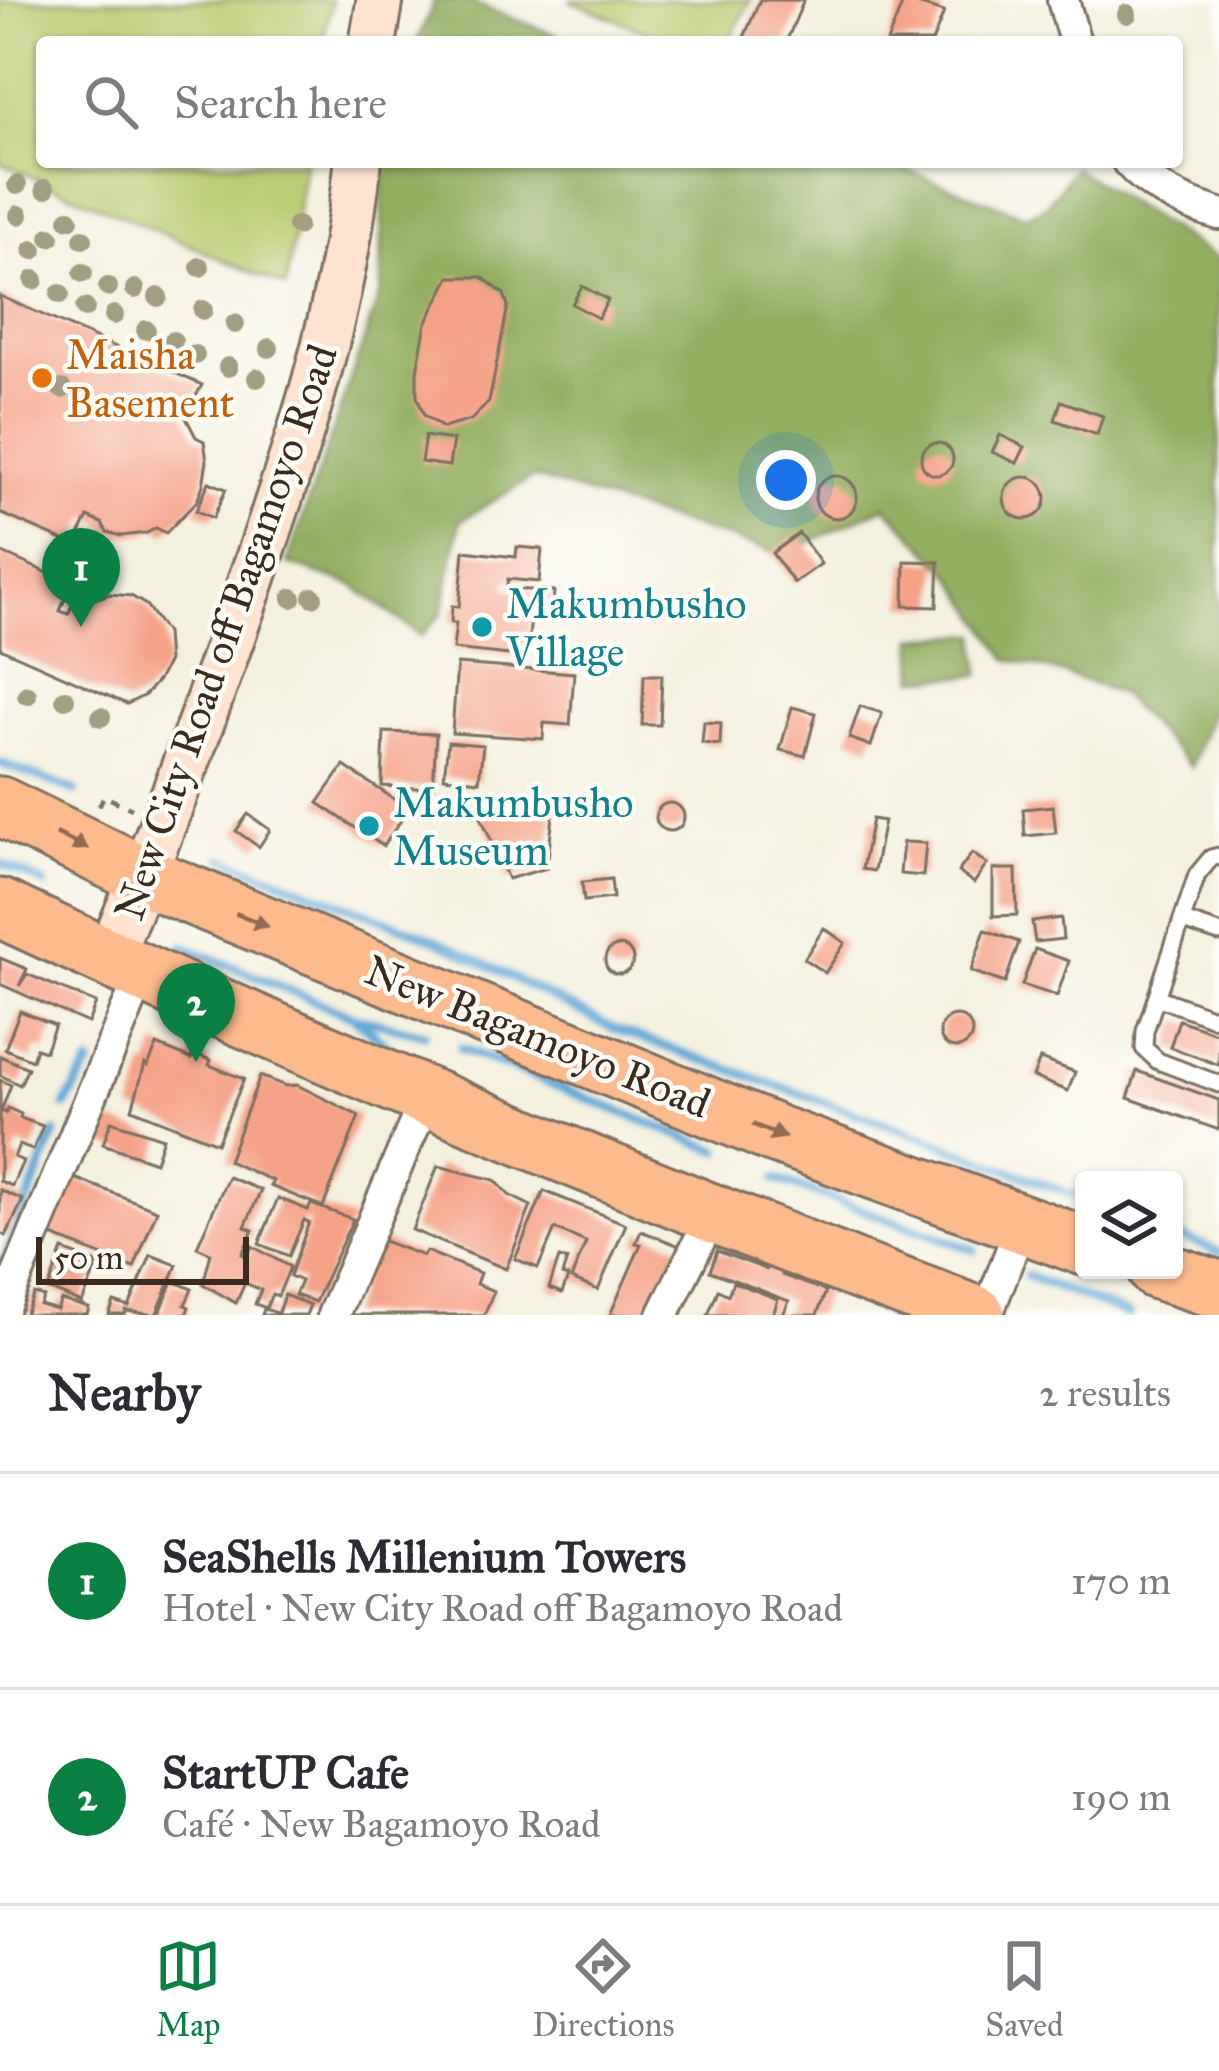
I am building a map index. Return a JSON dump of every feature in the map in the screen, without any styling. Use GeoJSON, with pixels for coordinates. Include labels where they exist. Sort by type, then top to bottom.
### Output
{"type":"FeatureCollection","features":[{"type":"Feature","properties":{"kind":"highway","name":"New Bagamoyo Road"},"geometry":{"type":"LineString","coordinates":[[0,806],[144,877],[775,1134],[1075,1243]]}},
{"type":"Feature","properties":{"kind":"highway"},"geometry":{"type":"LineString","coordinates":[[0,908],[122,974],[721,1220],[976,1315]]}},
{"type":"Feature","properties":{"kind":"highway"},"geometry":{"type":"LineString","coordinates":[[1183,1278],[1219,1290]]}},
{"type":"Feature","properties":{"kind":"street"},"geometry":{"type":"LineString","coordinates":[[374,36],[380,0]]}},
{"type":"Feature","properties":{"kind":"street"},"geometry":{"type":"LineString","coordinates":[[1063,0],[1073,36]]}},
{"type":"Feature","properties":{"kind":"street","name":"New City Road off Bagamoyo Road"},"geometry":{"type":"LineString","coordinates":[[122,974],[144,877],[312,401],[337,310],[357,168]]}},
{"type":"Feature","properties":{"kind":"street"},"geometry":{"type":"LineString","coordinates":[[1133,168],[1188,205],[1219,214]]}},
{"type":"Feature","properties":{"kind":"street"},"geometry":{"type":"LineString","coordinates":[[0,924],[122,974],[419,1114],[843,1269],[924,1315]]}},
{"type":"Feature","properties":{"kind":"street"},"geometry":{"type":"LineString","coordinates":[[1,1315],[122,974]]}},
{"type":"Feature","properties":{"kind":"street"},"geometry":{"type":"LineString","coordinates":[[333,1315],[419,1114]]}},
{"type":"Feature","properties":{"kind":"street"},"geometry":{"type":"LineString","coordinates":[[663,1315],[710,1219]]}},
{"type":"Feature","properties":{"kind":"street"},"geometry":{"type":"LineString","coordinates":[[987,1315],[1021,1225]]}},
{"type":"Feature","properties":{"kind":"lane"},"geometry":{"type":"LineString","coordinates":[[1219,856],[1197,874],[1145,1031],[1144,1048],[1158,1061],[1219,1084]]}},
{"type":"Feature","properties":{"kind":"lane"},"geometry":{"type":"LineString","coordinates":[[1183,921],[1219,933]]}},
{"type":"Feature","properties":{"kind":"lane"},"geometry":{"type":"LineString","coordinates":[[1159,998],[1219,1020]]}},
{"type":"Feature","properties":{"kind":"green space"},"geometry":{"type":"Polygon","coordinates":[[[0,0],[332,0],[324,36],[36,36],[36,168],[304,168],[286,287],[0,163],[0,0]]]}},
{"type":"Feature","properties":{"kind":"green space"},"geometry":{"type":"Polygon","coordinates":[[[435,0],[465,0],[558,36],[420,36],[435,0]]]}},
{"type":"Feature","properties":{"kind":"green space"},"geometry":{"type":"Polygon","coordinates":[[[569,0],[751,0],[731,36],[656,36],[569,0]]]}},
{"type":"Feature","properties":{"kind":"green space"},"geometry":{"type":"Polygon","coordinates":[[[383,168],[902,168],[1026,216],[1045,207],[1074,168],[1219,260],[1219,690],[1191,767],[1119,693],[1007,659],[952,575],[885,506],[783,555],[533,477],[460,521],[442,613],[421,636],[353,585],[287,563],[381,291],[383,168]]]}},
{"type":"Feature","properties":{"kind":"green space"},"geometry":{"type":"Polygon","coordinates":[[[977,634],[980,675],[916,679],[914,638],[977,634]]]}},
{"type":"Feature","properties":{"kind":"building"},"geometry":{"type":"Polygon","coordinates":[[[760,0],[804,0],[789,36],[745,36],[760,0]]]}},
{"type":"Feature","properties":{"kind":"building"},"geometry":{"type":"Polygon","coordinates":[[[904,0],[944,12],[934,36],[889,36],[904,0]]]}},
{"type":"Feature","properties":{"kind":"building"},"geometry":{"type":"Polygon","coordinates":[[[450,277],[482,277],[504,294],[508,306],[489,402],[471,420],[443,428],[424,415],[417,397],[417,371],[426,323],[450,277]]]}},
{"type":"Feature","properties":{"kind":"building"},"geometry":{"type":"Polygon","coordinates":[[[582,286],[608,300],[598,318],[572,304],[582,286]]]}},
{"type":"Feature","properties":{"kind":"building"},"geometry":{"type":"Polygon","coordinates":[[[0,296],[202,385],[185,416],[196,437],[204,441],[203,485],[197,501],[166,533],[156,528],[121,536],[88,517],[74,545],[0,513],[0,296]]]}},
{"type":"Feature","properties":{"kind":"building"},"geometry":{"type":"Polygon","coordinates":[[[1061,401],[1103,416],[1097,435],[1055,420],[1061,401]]]}},
{"type":"Feature","properties":{"kind":"building"},"geometry":{"type":"Polygon","coordinates":[[[1000,435],[1025,447],[1017,463],[992,452],[1000,435]]]}},
{"type":"Feature","properties":{"kind":"building"},"geometry":{"type":"Polygon","coordinates":[[[425,436],[453,440],[449,466],[421,462],[425,436]]]}},
{"type":"Feature","properties":{"kind":"building"},"geometry":{"type":"Polygon","coordinates":[[[937,443],[949,447],[953,459],[949,471],[937,475],[925,471],[921,459],[925,447],[937,443]]]}},
{"type":"Feature","properties":{"kind":"building"},"geometry":{"type":"Polygon","coordinates":[[[836,476],[851,482],[857,497],[851,512],[836,518],[821,512],[815,497],[821,482],[836,476]]]}},
{"type":"Feature","properties":{"kind":"building"},"geometry":{"type":"Polygon","coordinates":[[[1025,477],[1040,483],[1046,498],[1040,513],[1025,519],[1010,513],[1004,498],[1010,483],[1025,477]]]}},
{"type":"Feature","properties":{"kind":"building"},"geometry":{"type":"Polygon","coordinates":[[[209,482],[226,489],[213,518],[196,511],[209,482]]]}},
{"type":"Feature","properties":{"kind":"building"},"geometry":{"type":"Polygon","coordinates":[[[799,533],[821,564],[794,583],[772,553],[799,533]]]}},
{"type":"Feature","properties":{"kind":"building"},"geometry":{"type":"Polygon","coordinates":[[[517,547],[542,549],[539,582],[508,579],[506,589],[554,591],[552,620],[531,618],[527,657],[453,649],[456,623],[451,623],[452,606],[459,607],[464,551],[516,557],[517,547]]]}},
{"type":"Feature","properties":{"kind":"building"},"geometry":{"type":"Polygon","coordinates":[[[0,552],[71,583],[60,611],[68,614],[72,606],[110,594],[131,596],[146,605],[166,633],[168,661],[145,695],[127,704],[0,648],[0,552]]]}},
{"type":"Feature","properties":{"kind":"building"},"geometry":{"type":"Polygon","coordinates":[[[82,556],[116,569],[110,582],[77,567],[82,556]]]}},
{"type":"Feature","properties":{"kind":"building"},"geometry":{"type":"Polygon","coordinates":[[[905,561],[939,562],[937,607],[904,606],[905,561]]]}},
{"type":"Feature","properties":{"kind":"building"},"geometry":{"type":"Polygon","coordinates":[[[457,664],[574,673],[570,725],[544,723],[543,739],[452,733],[457,664]]]}},
{"type":"Feature","properties":{"kind":"building"},"geometry":{"type":"Polygon","coordinates":[[[644,675],[662,675],[660,725],[642,725],[644,675]]]}},
{"type":"Feature","properties":{"kind":"building"},"geometry":{"type":"Polygon","coordinates":[[[860,706],[882,713],[871,746],[849,738],[860,706]]]}},
{"type":"Feature","properties":{"kind":"building"},"geometry":{"type":"Polygon","coordinates":[[[792,707],[816,713],[805,756],[780,750],[792,707]]]}},
{"type":"Feature","properties":{"kind":"building"},"geometry":{"type":"Polygon","coordinates":[[[704,722],[721,723],[720,745],[702,743],[704,722]]]}},
{"type":"Feature","properties":{"kind":"building"},"geometry":{"type":"Polygon","coordinates":[[[384,732],[436,734],[433,789],[382,786],[384,732]]]}},
{"type":"Feature","properties":{"kind":"building"},"geometry":{"type":"Polygon","coordinates":[[[448,742],[483,745],[479,781],[444,777],[448,742]]]}},
{"type":"Feature","properties":{"kind":"building"},"geometry":{"type":"Polygon","coordinates":[[[344,766],[409,809],[383,846],[318,803],[344,766]]]}},
{"type":"Feature","properties":{"kind":"building"},"geometry":{"type":"Polygon","coordinates":[[[526,790],[553,815],[547,868],[508,879],[481,817],[526,790]]]}},
{"type":"Feature","properties":{"kind":"building"},"geometry":{"type":"Polygon","coordinates":[[[670,803],[680,807],[684,817],[680,827],[670,831],[660,827],[656,817],[660,807],[670,803]]]}},
{"type":"Feature","properties":{"kind":"building"},"geometry":{"type":"Polygon","coordinates":[[[1053,806],[1056,833],[1025,836],[1023,809],[1053,806]]]}},
{"type":"Feature","properties":{"kind":"building"},"geometry":{"type":"Polygon","coordinates":[[[248,814],[270,830],[259,847],[236,831],[248,814]]]}},
{"type":"Feature","properties":{"kind":"building"},"geometry":{"type":"Polygon","coordinates":[[[872,819],[884,821],[874,871],[862,869],[872,819]]]}},
{"type":"Feature","properties":{"kind":"building"},"geometry":{"type":"Polygon","coordinates":[[[903,842],[926,843],[923,876],[900,874],[903,842]]]}},
{"type":"Feature","properties":{"kind":"building"},"geometry":{"type":"Polygon","coordinates":[[[972,853],[987,864],[974,883],[958,872],[972,853]]]}},
{"type":"Feature","properties":{"kind":"building"},"geometry":{"type":"Polygon","coordinates":[[[993,869],[1016,869],[1017,915],[993,916],[993,869]]]}},
{"type":"Feature","properties":{"kind":"building"},"geometry":{"type":"Polygon","coordinates":[[[611,879],[613,898],[584,901],[582,882],[611,879]]]}},
{"type":"Feature","properties":{"kind":"building"},"geometry":{"type":"Polygon","coordinates":[[[1061,918],[1063,939],[1035,942],[1032,922],[1061,918]]]}},
{"type":"Feature","properties":{"kind":"building"},"geometry":{"type":"Polygon","coordinates":[[[824,928],[845,943],[825,973],[804,959],[824,928]]]}},
{"type":"Feature","properties":{"kind":"building"},"geometry":{"type":"Polygon","coordinates":[[[985,930],[1019,942],[1005,983],[971,971],[985,930]]]}},
{"type":"Feature","properties":{"kind":"building"},"geometry":{"type":"Polygon","coordinates":[[[619,946],[629,950],[633,960],[629,970],[619,974],[609,970],[605,960],[609,950],[619,946]]]}},
{"type":"Feature","properties":{"kind":"building"},"geometry":{"type":"Polygon","coordinates":[[[1035,949],[1069,961],[1057,996],[1022,985],[1035,949]]]}},
{"type":"Feature","properties":{"kind":"building"},"geometry":{"type":"Polygon","coordinates":[[[0,958],[27,969],[19,986],[27,974],[96,1003],[88,1023],[0,984],[0,958]]]}},
{"type":"Feature","properties":{"kind":"building"},"geometry":{"type":"Polygon","coordinates":[[[20,1011],[55,1025],[45,1051],[36,1048],[32,1060],[5,1049],[20,1011]]]}},
{"type":"Feature","properties":{"kind":"building"},"geometry":{"type":"Polygon","coordinates":[[[956,1016],[967,1021],[972,1032],[967,1043],[956,1048],[945,1043],[940,1032],[945,1021],[956,1016]]]}},
{"type":"Feature","properties":{"kind":"building"},"geometry":{"type":"Polygon","coordinates":[[[1179,1020],[1219,1034],[1219,1065],[1170,1047],[1179,1020]]]}},
{"type":"Feature","properties":{"kind":"building"},"geometry":{"type":"Polygon","coordinates":[[[157,1045],[191,1059],[193,1053],[211,1060],[209,1065],[244,1079],[217,1143],[132,1109],[145,1064],[148,1066],[157,1045]]]}},
{"type":"Feature","properties":{"kind":"building"},"geometry":{"type":"Polygon","coordinates":[[[0,1056],[28,1068],[20,1085],[0,1075],[0,1056]]]}},
{"type":"Feature","properties":{"kind":"building"},"geometry":{"type":"Polygon","coordinates":[[[1040,1059],[1075,1072],[1068,1091],[1033,1077],[1040,1059]]]}},
{"type":"Feature","properties":{"kind":"building"},"geometry":{"type":"Polygon","coordinates":[[[1137,1071],[1219,1100],[1219,1130],[1128,1098],[1137,1071]]]}},
{"type":"Feature","properties":{"kind":"building"},"geometry":{"type":"Polygon","coordinates":[[[260,1076],[297,1085],[359,1116],[323,1207],[270,1186],[273,1181],[228,1161],[260,1076]]]}},
{"type":"Feature","properties":{"kind":"building"},"geometry":{"type":"Polygon","coordinates":[[[0,1080],[11,1085],[1,1111],[6,1113],[8,1108],[43,1126],[33,1150],[19,1145],[14,1157],[23,1161],[12,1186],[0,1181],[0,1080]]]}},
{"type":"Feature","properties":{"kind":"building"},"geometry":{"type":"Polygon","coordinates":[[[111,1121],[163,1138],[155,1162],[103,1144],[111,1121]]]}},
{"type":"Feature","properties":{"kind":"building"},"geometry":{"type":"Polygon","coordinates":[[[438,1166],[495,1180],[509,1195],[531,1206],[506,1269],[412,1230],[438,1166]]]}},
{"type":"Feature","properties":{"kind":"building"},"geometry":{"type":"Polygon","coordinates":[[[72,1177],[157,1210],[134,1268],[49,1235],[72,1177]]]}},
{"type":"Feature","properties":{"kind":"building"},"geometry":{"type":"Polygon","coordinates":[[[228,1177],[261,1190],[245,1227],[253,1230],[242,1254],[247,1257],[252,1246],[290,1267],[278,1296],[272,1294],[266,1308],[255,1304],[261,1290],[245,1283],[236,1303],[203,1284],[211,1253],[197,1247],[228,1177]]]}},
{"type":"Feature","properties":{"kind":"building"},"geometry":{"type":"Polygon","coordinates":[[[0,1190],[23,1200],[6,1236],[0,1233],[0,1190]]]}},
{"type":"Feature","properties":{"kind":"building"},"geometry":{"type":"Polygon","coordinates":[[[544,1191],[626,1224],[598,1290],[571,1279],[586,1242],[555,1229],[538,1268],[515,1259],[544,1191]]]}},
{"type":"Feature","properties":{"kind":"building"},"geometry":{"type":"Polygon","coordinates":[[[278,1198],[353,1219],[315,1302],[295,1295],[301,1281],[290,1276],[309,1222],[304,1220],[289,1256],[259,1244],[278,1198]]]}},
{"type":"Feature","properties":{"kind":"building"},"geometry":{"type":"Polygon","coordinates":[[[641,1231],[680,1246],[650,1315],[610,1315],[641,1244],[636,1243],[641,1231]]]}},
{"type":"Feature","properties":{"kind":"building"},"geometry":{"type":"Polygon","coordinates":[[[378,1239],[423,1256],[426,1251],[480,1273],[476,1284],[494,1291],[484,1315],[349,1315],[378,1239]]]}},
{"type":"Feature","properties":{"kind":"building"},"geometry":{"type":"Polygon","coordinates":[[[767,1249],[789,1258],[782,1275],[826,1291],[817,1315],[783,1315],[789,1301],[710,1271],[717,1251],[768,1270],[760,1265],[767,1249]]]}},
{"type":"Feature","properties":{"kind":"building"},"geometry":{"type":"Polygon","coordinates":[[[63,1250],[98,1263],[82,1303],[48,1289],[63,1250]]]}},
{"type":"Feature","properties":{"kind":"building"},"geometry":{"type":"Polygon","coordinates":[[[151,1255],[177,1265],[156,1315],[126,1311],[125,1315],[109,1315],[114,1302],[129,1307],[151,1255]]]}},
{"type":"Feature","properties":{"kind":"building"},"geometry":{"type":"Polygon","coordinates":[[[559,1258],[567,1260],[562,1293],[549,1288],[559,1258]]]}},
{"type":"Feature","properties":{"kind":"building"},"geometry":{"type":"Polygon","coordinates":[[[173,1281],[192,1289],[186,1315],[159,1315],[173,1281]]]}},
{"type":"Feature","properties":{"kind":"building"},"geometry":{"type":"Polygon","coordinates":[[[733,1282],[778,1299],[773,1315],[708,1315],[718,1290],[728,1295],[733,1282]]]}},
{"type":"Feature","properties":{"kind":"building"},"geometry":{"type":"Polygon","coordinates":[[[34,1294],[44,1297],[40,1305],[57,1310],[61,1300],[89,1308],[87,1315],[25,1315],[34,1294]]]}},
{"type":"Feature","properties":{"kind":"building"},"geometry":{"type":"Polygon","coordinates":[[[284,1295],[310,1305],[306,1315],[262,1315],[264,1309],[278,1313],[284,1295]]]}},
{"type":"Feature","properties":{"kind":"waterway"},"geometry":{"type":"LineString","coordinates":[[0,763],[75,791]]}},
{"type":"Feature","properties":{"kind":"waterway"},"geometry":{"type":"LineString","coordinates":[[223,858],[437,940],[614,1029],[1075,1196]]}},
{"type":"Feature","properties":{"kind":"waterway"},"geometry":{"type":"LineString","coordinates":[[0,863],[45,884]]}},
{"type":"Feature","properties":{"kind":"waterway"},"geometry":{"type":"LineString","coordinates":[[139,948],[146,931]]}},
{"type":"Feature","properties":{"kind":"waterway"},"geometry":{"type":"LineString","coordinates":[[183,946],[354,1017],[401,1058]]}},
{"type":"Feature","properties":{"kind":"waterway"},"geometry":{"type":"LineString","coordinates":[[359,1018],[424,1034]]}},
{"type":"Feature","properties":{"kind":"waterway"},"geometry":{"type":"LineString","coordinates":[[461,1048],[719,1151]]}},
{"type":"Feature","properties":{"kind":"waterway"},"geometry":{"type":"LineString","coordinates":[[65,1106],[90,1064]]}},
{"type":"Feature","properties":{"kind":"waterway"},"geometry":{"type":"LineString","coordinates":[[0,1271],[55,1133]]}},
{"type":"Feature","properties":{"kind":"waterway"},"geometry":{"type":"LineString","coordinates":[[776,1179],[974,1250]]}},
{"type":"Feature","properties":{"kind":"waterway"},"geometry":{"type":"LineString","coordinates":[[1183,1238],[1219,1252]]}},
{"type":"Feature","properties":{"kind":"waterway"},"geometry":{"type":"LineString","coordinates":[[1027,1276],[1129,1315]]}},
{"type":"Feature","properties":{"kind":"place","name":"Maisha Basement"},"geometry":{"type":"Point","coordinates":[42,378]}},
{"type":"Feature","properties":{"kind":"place","name":"SeaShells Millenium Towers"},"geometry":{"type":"Point","coordinates":[81,627]}},
{"type":"Feature","properties":{"kind":"place","name":"Makumbusho Village"},"geometry":{"type":"Point","coordinates":[482,627]}},
{"type":"Feature","properties":{"kind":"place","name":"Makumbusho Museum"},"geometry":{"type":"Point","coordinates":[369,826]}},
{"type":"Feature","properties":{"kind":"place","name":"StartUP Cafe"},"geometry":{"type":"Point","coordinates":[196,1062]}}]}
